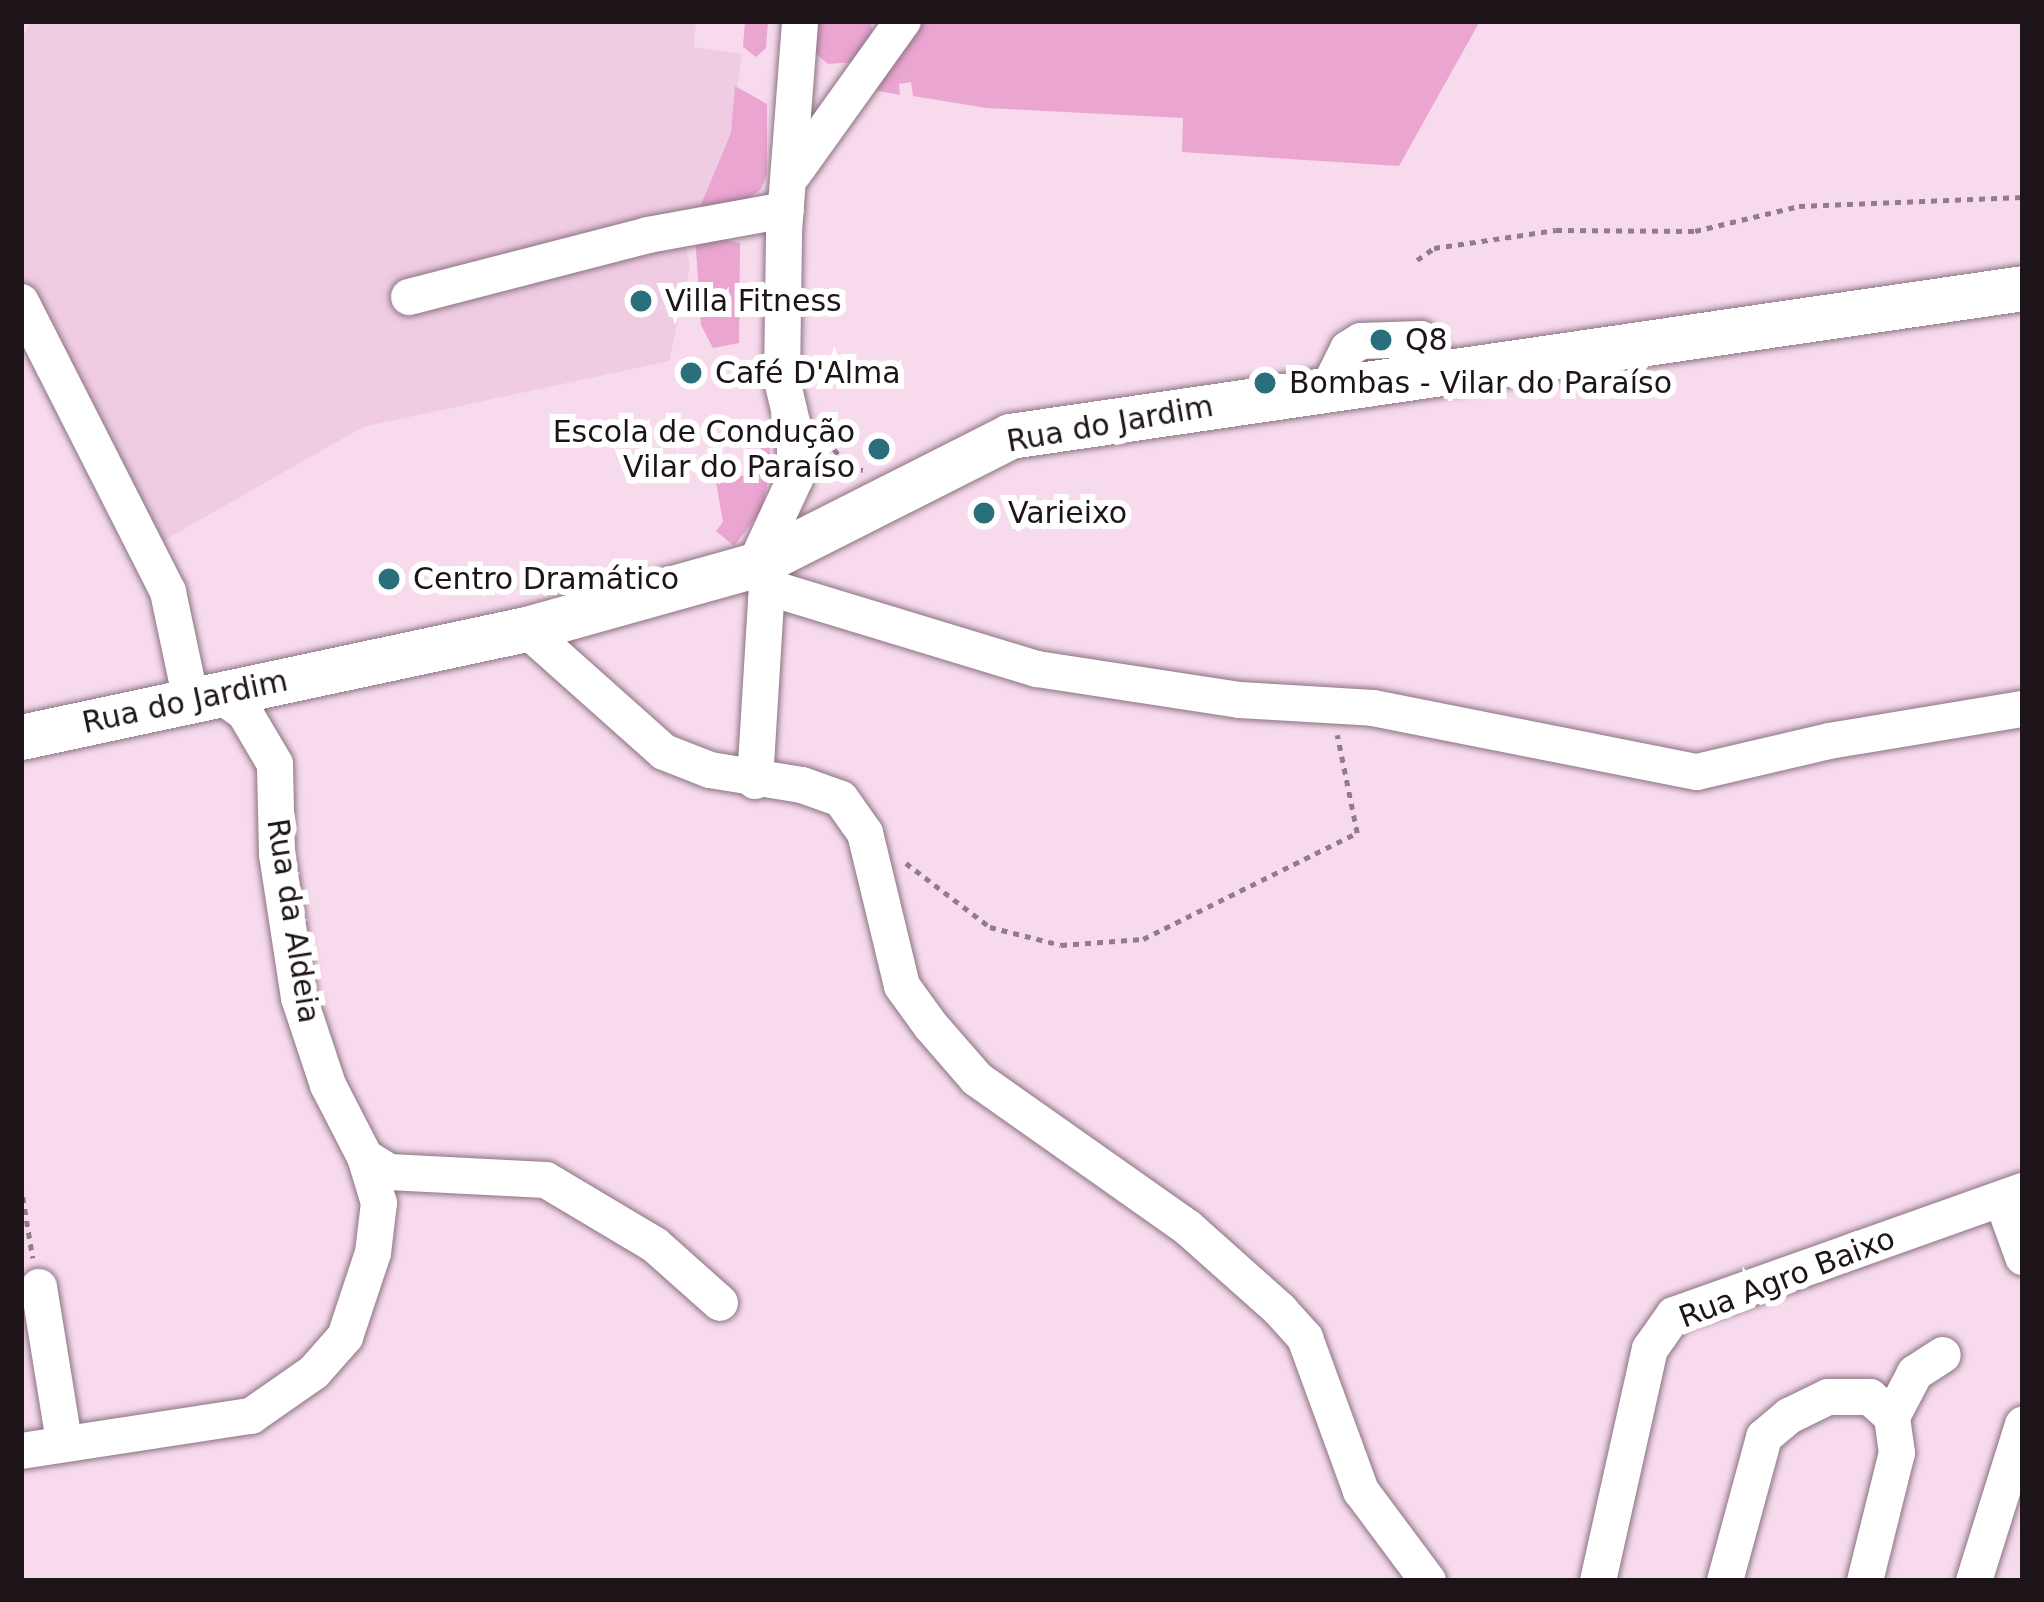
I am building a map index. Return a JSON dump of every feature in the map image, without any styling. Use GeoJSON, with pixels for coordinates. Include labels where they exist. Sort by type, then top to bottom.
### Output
{"type":"FeatureCollection","features":[{"type":"Feature","properties":{"kind":"main road","name":"Rua do Jardim"},"geometry":{"type":"LineString","coordinates":[[21,737],[761,576],[1010,436],[2023,288]]}},
{"type":"Feature","properties":{"kind":"street"},"geometry":{"type":"LineString","coordinates":[[754,781],[761,576],[795,479],[795,435],[782,380],[800,21]]}},
{"type":"Feature","properties":{"kind":"street"},"geometry":{"type":"LineString","coordinates":[[409,296],[648,235],[789,193],[850,91],[903,21]]}},
{"type":"Feature","properties":{"kind":"street"},"geometry":{"type":"LineString","coordinates":[[800,67],[850,91]]}},
{"type":"Feature","properties":{"kind":"street"},"geometry":{"type":"LineString","coordinates":[[21,302],[168,592],[205,697]]}},
{"type":"Feature","properties":{"kind":"street"},"geometry":{"type":"LineString","coordinates":[[761,576],[1037,669],[1240,700],[1372,708],[1697,772],[1828,741],[2023,709]]}},
{"type":"Feature","properties":{"kind":"street"},"geometry":{"type":"LineString","coordinates":[[526,629],[664,752],[754,781],[802,785],[841,799],[865,833],[902,986],[977,1079],[1187,1227],[1305,1338],[1361,1491],[1428,1581]]}},
{"type":"Feature","properties":{"kind":"street","name":"Rua da Aldeia"},"geometry":{"type":"LineString","coordinates":[[21,1451],[250,1416],[314,1372],[345,1337],[373,1253],[380,1203],[365,1157],[328,1085],[299,998],[277,854],[275,764],[245,713],[205,697]]}},
{"type":"Feature","properties":{"kind":"street"},"geometry":{"type":"LineString","coordinates":[[365,1157],[388,1172],[546,1180],[655,1246],[720,1303]]}},
{"type":"Feature","properties":{"kind":"street"},"geometry":{"type":"LineString","coordinates":[[2012,1195],[2023,1257]]}},
{"type":"Feature","properties":{"kind":"street","name":"Rua Agro Baixo"},"geometry":{"type":"LineString","coordinates":[[1598,1581],[1650,1349],[1673,1315],[2012,1195]]}},
{"type":"Feature","properties":{"kind":"street"},"geometry":{"type":"LineString","coordinates":[[39,1287],[64,1442]]}},
{"type":"Feature","properties":{"kind":"street"},"geometry":{"type":"LineString","coordinates":[[1892,1418],[1915,1373],[1943,1354]]}},
{"type":"Feature","properties":{"kind":"street"},"geometry":{"type":"LineString","coordinates":[[1725,1581],[1765,1437],[1789,1415],[1828,1397],[1870,1397],[1892,1418],[1898,1453],[1865,1581]]}},
{"type":"Feature","properties":{"kind":"street"},"geometry":{"type":"LineString","coordinates":[[1974,1581],[2023,1425]]}},
{"type":"Feature","properties":{"kind":"path"},"geometry":{"type":"LineString","coordinates":[[1417,260],[1434,248],[1556,230],[1695,231],[1799,206],[2023,196]]}},
{"type":"Feature","properties":{"kind":"path"},"geometry":{"type":"LineString","coordinates":[[821,433],[849,468]]}},
{"type":"Feature","properties":{"kind":"path"},"geometry":{"type":"LineString","coordinates":[[865,833],[990,927],[1061,945],[1143,939],[1357,833],[1330,706]]}},
{"type":"Feature","properties":{"kind":"path"},"geometry":{"type":"LineString","coordinates":[[21,1185],[39,1287]]}},
{"type":"Feature","properties":{"kind":"shaded area"},"geometry":{"type":"Polygon","coordinates":[[[30,21],[696,21],[694,47],[742,54],[731,133],[699,209],[680,216],[690,266],[669,361],[363,427],[154,546],[21,286],[21,42],[30,21]]]}},
{"type":"Feature","properties":{"kind":"shaded area"},"geometry":{"type":"Polygon","coordinates":[[[745,21],[768,21],[766,48],[756,57],[743,47],[745,21]]]}},
{"type":"Feature","properties":{"kind":"shaded area"},"geometry":{"type":"Polygon","coordinates":[[[816,21],[870,21],[874,35],[854,62],[828,64],[814,52],[816,21]]]}},
{"type":"Feature","properties":{"kind":"shaded area"},"geometry":{"type":"Polygon","coordinates":[[[911,21],[1480,21],[1399,166],[1182,152],[1183,118],[986,108],[913,96],[911,82],[899,84],[900,95],[874,90],[911,21]]]}},
{"type":"Feature","properties":{"kind":"shaded area"},"geometry":{"type":"Polygon","coordinates":[[[735,86],[767,104],[767,174],[761,189],[749,198],[699,209],[731,133],[735,86]]]}},
{"type":"Feature","properties":{"kind":"shaded area"},"geometry":{"type":"Polygon","coordinates":[[[695,234],[740,243],[739,343],[713,348],[701,325],[695,234]]]}},
{"type":"Feature","properties":{"kind":"shaded area"},"geometry":{"type":"Polygon","coordinates":[[[762,435],[769,435],[771,468],[761,511],[734,546],[716,531],[723,522],[716,482],[759,472],[762,435]]]}},
{"type":"Feature","properties":{"kind":"place","name":"Villa Fitness"},"geometry":{"type":"Point","coordinates":[641,301]}},
{"type":"Feature","properties":{"kind":"place","name":"Q8"},"geometry":{"type":"Point","coordinates":[1381,340]}},
{"type":"Feature","properties":{"kind":"place","name":"Café D'Alma"},"geometry":{"type":"Point","coordinates":[691,373]}},
{"type":"Feature","properties":{"kind":"place","name":"Bombas - Vilar do Paraíso"},"geometry":{"type":"Point","coordinates":[1265,383]}},
{"type":"Feature","properties":{"kind":"place","name":"Escola de Condução Vilar do Paraíso"},"geometry":{"type":"Point","coordinates":[879,449]}},
{"type":"Feature","properties":{"kind":"place","name":"Varieixo"},"geometry":{"type":"Point","coordinates":[984,513]}},
{"type":"Feature","properties":{"kind":"place","name":"Centro Dramático"},"geometry":{"type":"Point","coordinates":[389,579]}}]}
